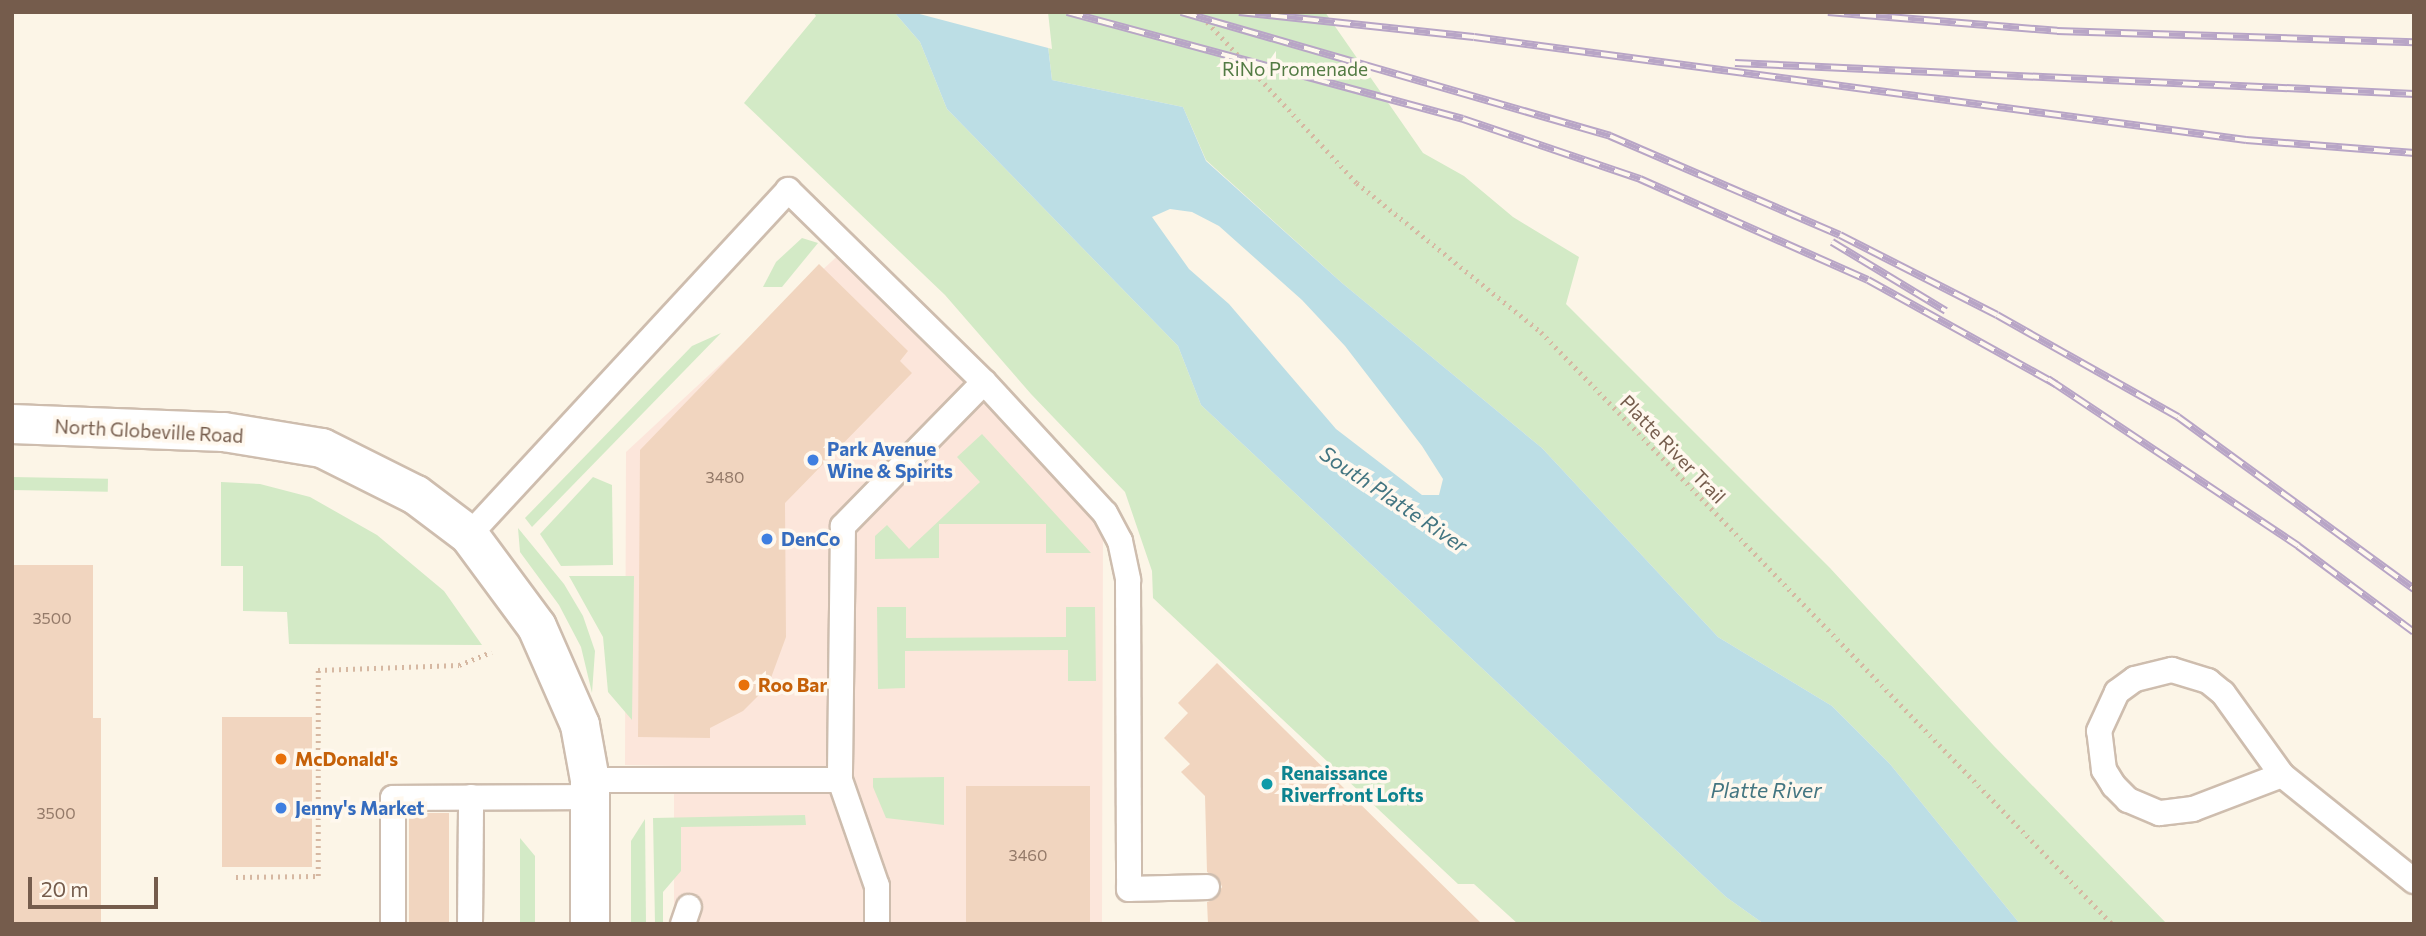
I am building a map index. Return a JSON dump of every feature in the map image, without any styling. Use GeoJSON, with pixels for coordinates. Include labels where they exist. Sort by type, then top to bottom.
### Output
{"type":"FeatureCollection","features":[{"type":"Feature","properties":{"kind":"street","name":"North Globeville Road"},"geometry":{"type":"LineString","coordinates":[[12,424],[224,432],[322,448],[416,495],[469,535],[537,627],[580,725],[590,789],[590,924]]}},
{"type":"Feature","properties":{"kind":"lane"},"geometry":{"type":"LineString","coordinates":[[469,535],[788,190],[984,382],[1105,513],[1121,541],[1128,580],[1129,889],[1207,887]]}},
{"type":"Feature","properties":{"kind":"lane"},"geometry":{"type":"LineString","coordinates":[[877,924],[877,886],[840,780],[843,526],[984,382]]}},
{"type":"Feature","properties":{"kind":"lane"},"geometry":{"type":"LineString","coordinates":[[2282,775],[2193,809],[2159,813],[2128,800],[2114,786],[2104,770],[2099,731],[2118,692],[2135,679],[2162,671],[2190,673],[2223,693],[2282,775],[2414,881]]}},
{"type":"Feature","properties":{"kind":"lane"},"geometry":{"type":"LineString","coordinates":[[393,924],[393,798],[471,797],[590,789],[840,780]]}},
{"type":"Feature","properties":{"kind":"lane"},"geometry":{"type":"LineString","coordinates":[[470,924],[471,797]]}},
{"type":"Feature","properties":{"kind":"path","name":"Platte River Trail"},"geometry":{"type":"LineString","coordinates":[[1198,12],[1357,183],[1541,332],[2112,924]]}},
{"type":"Feature","properties":{"kind":"path"},"geometry":{"type":"LineString","coordinates":[[236,877],[318,876],[315,785],[318,670],[459,665],[492,652]]}},
{"type":"Feature","properties":{"kind":"shaded area"},"geometry":{"type":"Polygon","coordinates":[[[845,249],[1103,530],[1102,924],[674,924],[674,766],[625,765],[626,452],[845,249]]]}},
{"type":"Feature","properties":{"kind":"green space"},"geometry":{"type":"Polygon","coordinates":[[[813,12],[894,12],[920,42],[947,109],[1178,346],[1201,405],[1726,897],[1764,924],[1518,924],[1474,884],[1458,884],[1153,598],[1152,571],[1125,492],[1031,394],[945,295],[744,103],[816,16],[813,12]]]}},
{"type":"Feature","properties":{"kind":"green space","name":"RiNo Promenade"},"geometry":{"type":"Polygon","coordinates":[[[1044,12],[1325,12],[1423,153],[1464,176],[1513,217],[1579,257],[1566,304],[1830,568],[1994,746],[2167,924],[2020,924],[1890,764],[1832,706],[1718,637],[1542,448],[1342,283],[1206,160],[1183,107],[1052,80],[1044,12]]]}},
{"type":"Feature","properties":{"kind":"green space"},"geometry":{"type":"Polygon","coordinates":[[[802,238],[818,243],[782,287],[763,287],[776,262],[802,238]]]}},
{"type":"Feature","properties":{"kind":"green space"},"geometry":{"type":"Polygon","coordinates":[[[721,333],[532,527],[525,518],[692,346],[721,333]]]}},
{"type":"Feature","properties":{"kind":"green space"},"geometry":{"type":"Polygon","coordinates":[[[982,434],[1091,553],[1046,553],[1046,524],[939,524],[939,558],[875,559],[875,536],[887,525],[909,549],[980,482],[957,457],[982,434]]]}},
{"type":"Feature","properties":{"kind":"green space"},"geometry":{"type":"Polygon","coordinates":[[[12,477],[108,479],[108,492],[12,490],[12,477]]]}},
{"type":"Feature","properties":{"kind":"green space"},"geometry":{"type":"Polygon","coordinates":[[[593,477],[612,485],[613,565],[561,566],[540,534],[593,477]]]}},
{"type":"Feature","properties":{"kind":"green space"},"geometry":{"type":"Polygon","coordinates":[[[221,482],[260,484],[310,497],[377,535],[444,591],[482,645],[289,644],[287,612],[243,611],[243,566],[221,566],[221,482]]]}},
{"type":"Feature","properties":{"kind":"green space"},"geometry":{"type":"Polygon","coordinates":[[[518,528],[564,584],[583,616],[595,651],[592,693],[581,647],[559,605],[520,552],[518,528]]]}},
{"type":"Feature","properties":{"kind":"green space"},"geometry":{"type":"Polygon","coordinates":[[[569,576],[634,576],[632,720],[608,692],[603,637],[569,576]]]}},
{"type":"Feature","properties":{"kind":"green space"},"geometry":{"type":"Polygon","coordinates":[[[877,607],[906,607],[906,638],[1066,637],[1066,607],[1095,607],[1096,681],[1068,681],[1068,650],[905,651],[905,688],[878,689],[877,607]]]}},
{"type":"Feature","properties":{"kind":"green space"},"geometry":{"type":"Polygon","coordinates":[[[944,777],[944,825],[886,818],[873,787],[873,778],[944,777]]]}},
{"type":"Feature","properties":{"kind":"green space"},"geometry":{"type":"Polygon","coordinates":[[[805,815],[806,825],[681,827],[681,871],[663,892],[663,924],[655,924],[653,818],[805,815]]]}},
{"type":"Feature","properties":{"kind":"green space"},"geometry":{"type":"Polygon","coordinates":[[[645,819],[646,924],[631,924],[631,841],[645,819]]]}},
{"type":"Feature","properties":{"kind":"green space"},"geometry":{"type":"Polygon","coordinates":[[[520,838],[535,856],[535,924],[520,924],[520,838]]]}},
{"type":"Feature","properties":{"kind":"water","name":"Platte River"},"geometry":{"type":"Polygon","coordinates":[[[894,12],[1044,12],[1052,80],[1183,107],[1206,161],[1342,283],[1542,448],[1718,637],[1832,706],[1890,764],[2020,924],[1764,924],[1726,897],[1201,405],[1178,346],[947,109],[920,42],[894,12]],[[1170,209],[1152,217],[1189,269],[1229,304],[1336,429],[1422,495],[1439,495],[1443,479],[1422,446],[1345,346],[1302,300],[1219,226],[1192,212],[1170,209]]]}},
{"type":"Feature","properties":{"kind":"pier"},"geometry":{"type":"Polygon","coordinates":[[[912,12],[1048,12],[1052,49],[912,12]]]}},
{"type":"Feature","properties":{"kind":"building"},"geometry":{"type":"Polygon","coordinates":[[[819,264],[908,351],[900,361],[912,373],[785,503],[786,637],[768,686],[743,711],[710,728],[710,738],[638,737],[640,450],[819,264]]]}},
{"type":"Feature","properties":{"kind":"building"},"geometry":{"type":"Polygon","coordinates":[[[12,565],[93,565],[93,718],[101,718],[101,924],[12,924],[12,565]]]}},
{"type":"Feature","properties":{"kind":"building","name":"Renaissance Riverfront Lofts"},"geometry":{"type":"Polygon","coordinates":[[[1217,663],[1482,924],[1208,924],[1207,902],[1215,899],[1222,887],[1219,879],[1207,872],[1205,796],[1181,772],[1190,764],[1164,738],[1188,713],[1178,703],[1217,663]]]}},
{"type":"Feature","properties":{"kind":"building"},"geometry":{"type":"Polygon","coordinates":[[[222,717],[312,717],[312,867],[222,867],[222,717]]]}},
{"type":"Feature","properties":{"kind":"building"},"geometry":{"type":"Polygon","coordinates":[[[966,786],[1090,786],[1090,924],[966,924],[966,786]]]}},
{"type":"Feature","properties":{"kind":"building"},"geometry":{"type":"Polygon","coordinates":[[[409,813],[449,813],[449,924],[409,924],[409,813]]]}},
{"type":"Feature","properties":{"kind":"railway"},"geometry":{"type":"LineString","coordinates":[[1067,12],[1463,119],[1640,179],[1868,280],[2056,384]]}},
{"type":"Feature","properties":{"kind":"railway"},"geometry":{"type":"LineString","coordinates":[[1181,12],[1610,136],[1840,235],[1997,315],[2178,417],[2414,589]]}},
{"type":"Feature","properties":{"kind":"railway"},"geometry":{"type":"LineString","coordinates":[[1239,12],[1474,37],[2246,140],[2414,153]]}},
{"type":"Feature","properties":{"kind":"railway"},"geometry":{"type":"LineString","coordinates":[[1828,12],[2057,31],[2414,42]]}},
{"type":"Feature","properties":{"kind":"railway"},"geometry":{"type":"LineString","coordinates":[[1735,63],[2414,94]]}},
{"type":"Feature","properties":{"kind":"railway"},"geometry":{"type":"LineString","coordinates":[[1832,242],[1946,311]]}},
{"type":"Feature","properties":{"kind":"railway"},"geometry":{"type":"LineString","coordinates":[[2048,379],[2298,546],[2414,632]]}},
{"type":"Feature","properties":{"kind":"place","name":"Park Avenue Wine & Spirits"},"geometry":{"type":"Point","coordinates":[813,460]}},
{"type":"Feature","properties":{"kind":"place","name":"DenCo"},"geometry":{"type":"Point","coordinates":[767,539]}},
{"type":"Feature","properties":{"kind":"place","name":"Roo Bar"},"geometry":{"type":"Point","coordinates":[744,685]}},
{"type":"Feature","properties":{"kind":"place","name":"McDonald's"},"geometry":{"type":"Point","coordinates":[281,759]}},
{"type":"Feature","properties":{"kind":"place","name":"Renaissance Riverfront Lofts"},"geometry":{"type":"Point","coordinates":[1267,784]}},
{"type":"Feature","properties":{"kind":"place","name":"Jenny's Market"},"geometry":{"type":"Point","coordinates":[281,808]}},
{"type":"Feature","properties":{"kind":"water label","name":"South Platte River"},"geometry":{"type":"Point","coordinates":[1394,499]}}]}
